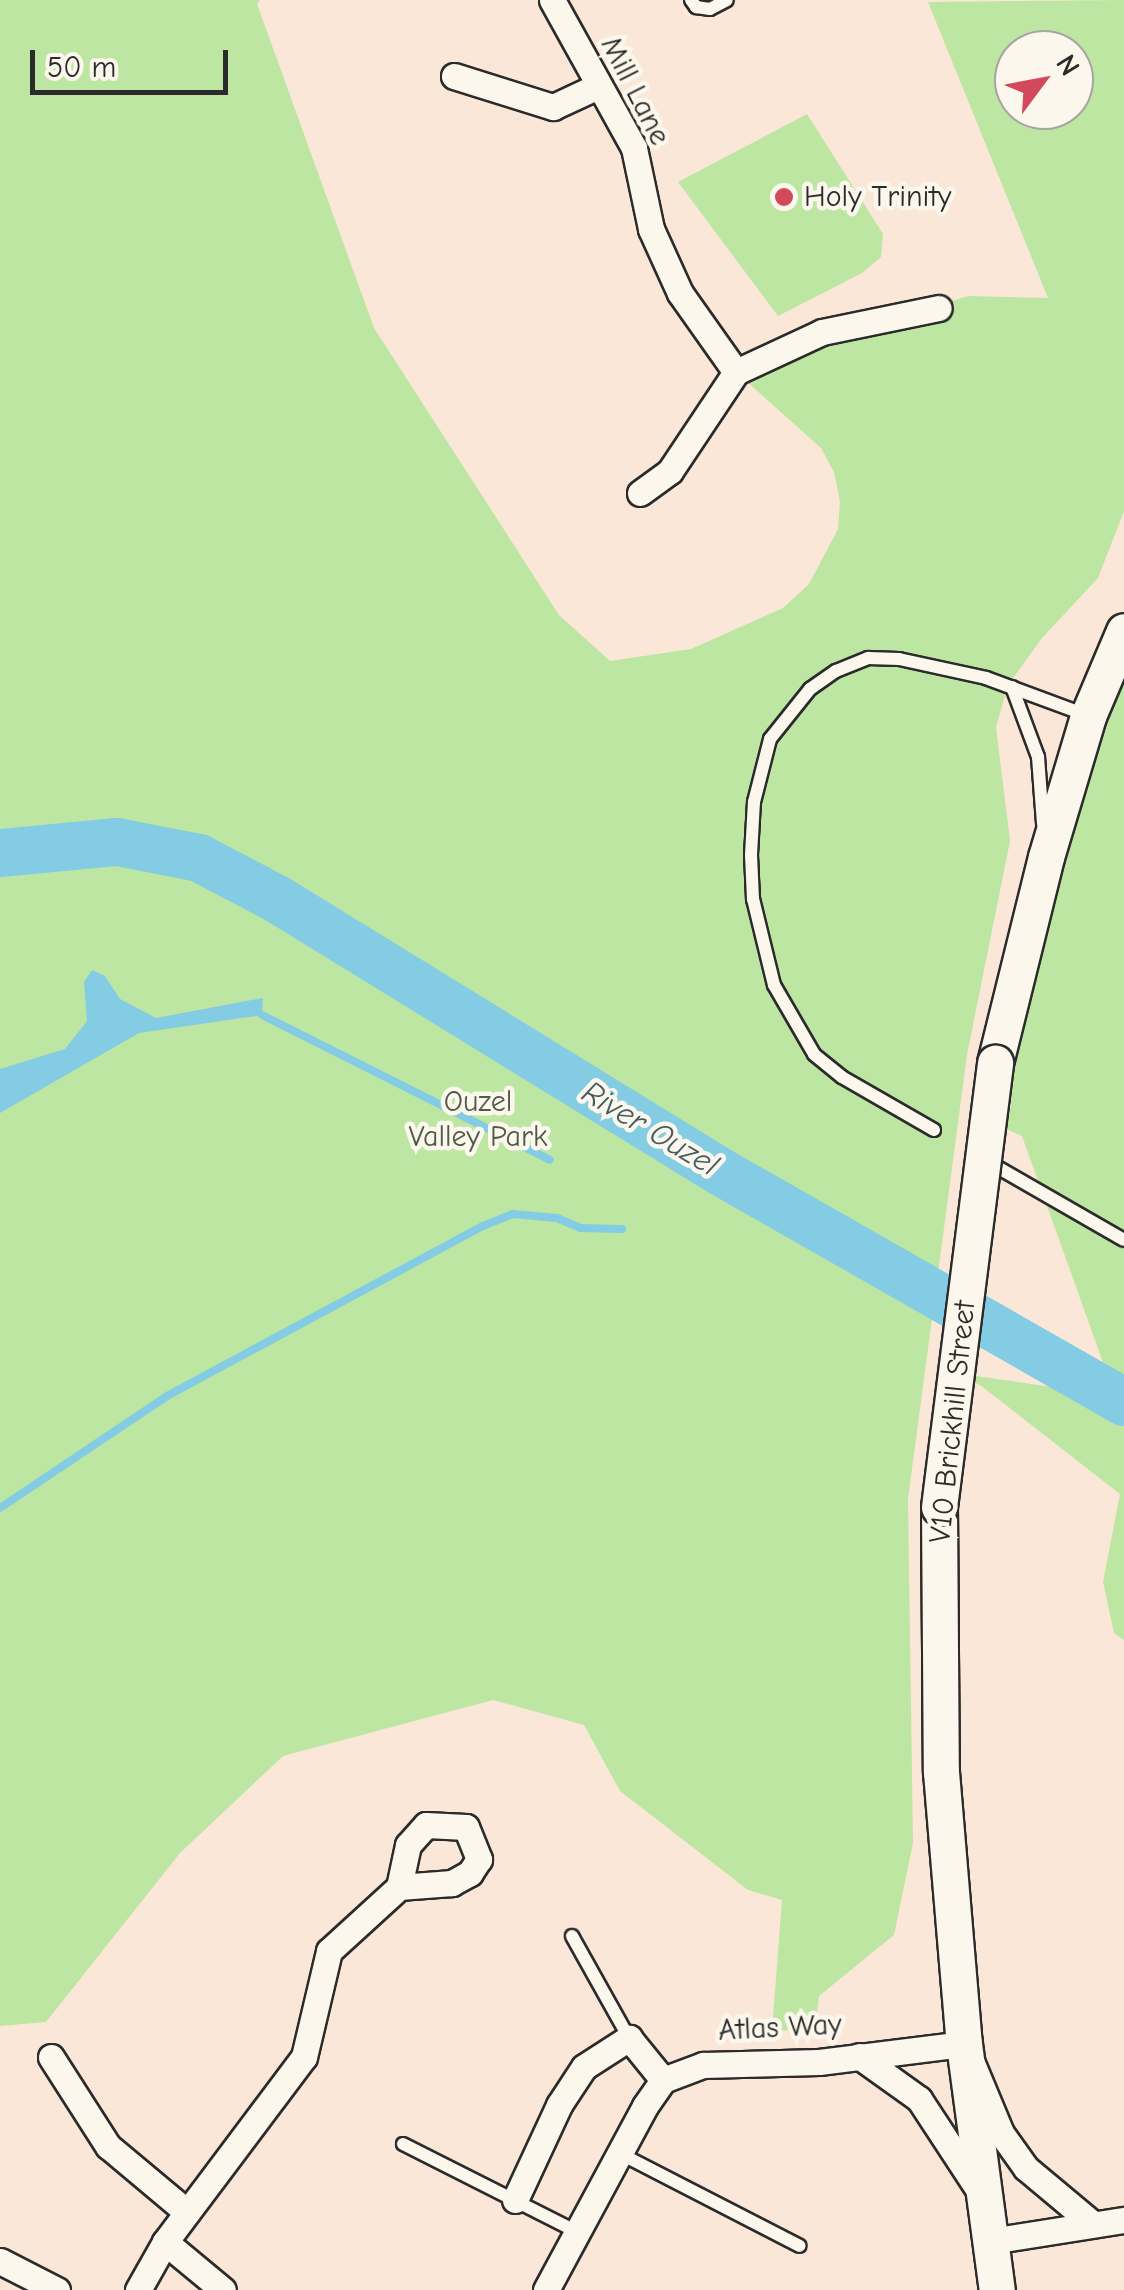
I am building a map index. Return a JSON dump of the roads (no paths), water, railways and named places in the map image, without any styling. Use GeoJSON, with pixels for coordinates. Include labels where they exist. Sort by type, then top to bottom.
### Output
{"type":"FeatureCollection","features":[{"type":"Feature","properties":{"kind":"street","name":"Mill Lane"},"geometry":{"type":"LineString","coordinates":[[552,0],[634,148],[651,229],[680,293],[736,372]]}},
{"type":"Feature","properties":{"kind":"street"},"geometry":{"type":"LineString","coordinates":[[454,76],[554,108],[598,86]]}},
{"type":"Feature","properties":{"kind":"street"},"geometry":{"type":"LineString","coordinates":[[640,493],[670,471],[736,372],[822,332],[939,308]]}},
{"type":"Feature","properties":{"kind":"street","name":"V10 Brickhill Street"},"geometry":{"type":"LineString","coordinates":[[997,2290],[964,2044],[941,1772],[939,1508],[996,1063],[1046,856],[1088,716],[1124,631]]}},
{"type":"Feature","properties":{"kind":"street"},"geometry":{"type":"LineString","coordinates":[[138,2290],[165,2242],[304,2056],[329,1951],[399,1887]]}},
{"type":"Feature","properties":{"kind":"street"},"geometry":{"type":"LineString","coordinates":[[515,2200],[559,2105],[584,2067],[629,2038],[663,2080],[546,2290]]}},
{"type":"Feature","properties":{"kind":"street"},"geometry":{"type":"LineString","coordinates":[[964,2044],[1001,2133],[1026,2168],[1093,2224]]}},
{"type":"Feature","properties":{"kind":"street","name":"Atlas Way"},"geometry":{"type":"LineString","coordinates":[[663,2080],[702,2065],[820,2062],[964,2044]]}},
{"type":"Feature","properties":{"kind":"street"},"geometry":{"type":"LineString","coordinates":[[860,2056],[919,2098],[986,2200]]}},
{"type":"Feature","properties":{"kind":"street"},"geometry":{"type":"LineString","coordinates":[[51,2057],[108,2146],[188,2212]]}},
{"type":"Feature","properties":{"kind":"street"},"geometry":{"type":"LineString","coordinates":[[991,2241],[1124,2220]]}},
{"type":"Feature","properties":{"kind":"street"},"geometry":{"type":"LineString","coordinates":[[165,2242],[224,2290]]}},
{"type":"Feature","properties":{"kind":"street"},"geometry":{"type":"LineString","coordinates":[[0,2261],[57,2290]]}},
{"type":"Feature","properties":{"kind":"lane"},"geometry":{"type":"LineString","coordinates":[[691,0],[696,7],[710,9],[727,0]]}},
{"type":"Feature","properties":{"kind":"lane"},"geometry":{"type":"LineString","coordinates":[[934,1130],[842,1077],[814,1054],[774,985],[753,899],[754,802],[770,738],[789,710],[836,671],[868,658],[900,660],[1012,687],[1088,716]]}},
{"type":"Feature","properties":{"kind":"lane"},"geometry":{"type":"LineString","coordinates":[[1012,687],[1038,757],[1046,856]]}},
{"type":"Feature","properties":{"kind":"lane"},"geometry":{"type":"LineString","coordinates":[[997,1166],[1124,1240]]}},
{"type":"Feature","properties":{"kind":"lane"},"geometry":{"type":"LineString","coordinates":[[572,1936],[629,2038]]}},
{"type":"Feature","properties":{"kind":"lane"},"geometry":{"type":"LineString","coordinates":[[404,2144],[577,2232]]}},
{"type":"Feature","properties":{"kind":"lane"},"geometry":{"type":"LineString","coordinates":[[619,2153],[800,2246]]}},
{"type":"Feature","properties":{"kind":"water"},"geometry":{"type":"Polygon","coordinates":[[[92,970],[105,976],[120,999],[156,1018],[263,998],[262,1015],[139,1033],[0,1113],[0,1069],[65,1049],[87,1021],[84,982],[92,970]]]}},
{"type":"Feature","properties":{"kind":"waterway","name":"River Ouzel"},"geometry":{"type":"LineString","coordinates":[[0,853],[117,842],[199,858],[277,899],[721,1172],[1124,1402]]}},
{"type":"Feature","properties":{"kind":"waterway"},"geometry":{"type":"LineString","coordinates":[[262,1015],[550,1160]]}},
{"type":"Feature","properties":{"kind":"waterway"},"geometry":{"type":"LineString","coordinates":[[0,1508],[167,1396],[483,1226],[513,1214],[557,1218],[580,1228],[622,1229]]}},
{"type":"Feature","properties":{"kind":"place","name":"Holy Trinity"},"geometry":{"type":"Point","coordinates":[784,197]}},
{"type":"Feature","properties":{"kind":"park label","name":"Ouzel Valley Park"},"geometry":{"type":"Point","coordinates":[478,1119]}}]}
